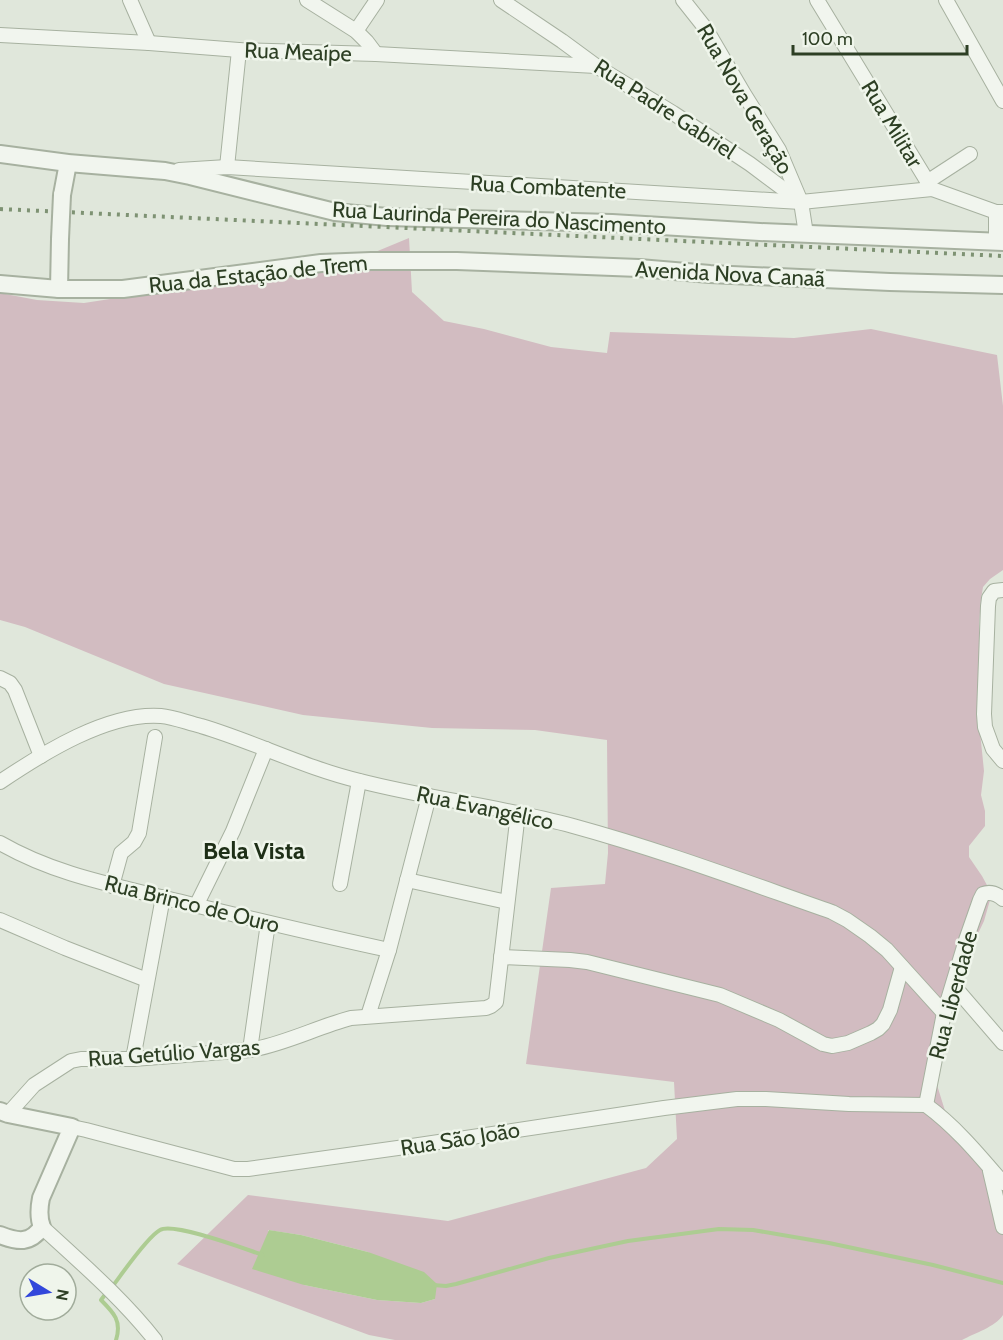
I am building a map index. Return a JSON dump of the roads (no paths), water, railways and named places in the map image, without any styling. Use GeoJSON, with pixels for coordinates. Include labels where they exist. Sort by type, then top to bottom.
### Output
{"type":"FeatureCollection","features":[{"type":"Feature","properties":{"kind":"street"},"geometry":{"type":"LineString","coordinates":[[130,0],[149,43]]}},
{"type":"Feature","properties":{"kind":"street"},"geometry":{"type":"LineString","coordinates":[[307,0],[356,31],[376,54]]}},
{"type":"Feature","properties":{"kind":"street"},"geometry":{"type":"LineString","coordinates":[[356,31],[377,0]]}},
{"type":"Feature","properties":{"kind":"street","name":"Rua Padre Gabriel"},"geometry":{"type":"LineString","coordinates":[[501,0],[596,66],[750,164],[801,202]]}},
{"type":"Feature","properties":{"kind":"street","name":"Rua Nova Geração"},"geometry":{"type":"LineString","coordinates":[[683,0],[706,29],[779,150],[801,202]]}},
{"type":"Feature","properties":{"kind":"street","name":"Rua Militar"},"geometry":{"type":"LineString","coordinates":[[817,0],[929,186],[999,212],[999,242]]}},
{"type":"Feature","properties":{"kind":"street"},"geometry":{"type":"LineString","coordinates":[[946,0],[1003,101]]}},
{"type":"Feature","properties":{"kind":"street","name":"Rua Meaípe"},"geometry":{"type":"LineString","coordinates":[[0,35],[239,50],[376,54],[596,66]]}},
{"type":"Feature","properties":{"kind":"street"},"geometry":{"type":"LineString","coordinates":[[227,167],[239,50]]}},
{"type":"Feature","properties":{"kind":"street","name":"Rua Laurinda Pereira do Nascimento"},"geometry":{"type":"LineString","coordinates":[[0,153],[68,163],[165,171],[335,212],[387,217],[612,223],[999,242]]}},
{"type":"Feature","properties":{"kind":"street"},"geometry":{"type":"LineString","coordinates":[[929,186],[970,154]]}},
{"type":"Feature","properties":{"kind":"street"},"geometry":{"type":"LineString","coordinates":[[59,289],[62,195],[68,163]]}},
{"type":"Feature","properties":{"kind":"street","name":"Rua Combatente"},"geometry":{"type":"LineString","coordinates":[[165,171],[227,167],[801,202],[929,186]]}},
{"type":"Feature","properties":{"kind":"street"},"geometry":{"type":"LineString","coordinates":[[801,202],[806,234]]}},
{"type":"Feature","properties":{"kind":"street","name":"Rua da Estação de Trem"},"geometry":{"type":"LineString","coordinates":[[0,284],[59,289],[123,288],[321,263],[457,261]]}},
{"type":"Feature","properties":{"kind":"street","name":"Avenida Nova Canaã"},"geometry":{"type":"LineString","coordinates":[[457,261],[639,268],[710,274],[878,282],[1003,285]]}},
{"type":"Feature","properties":{"kind":"street"},"geometry":{"type":"LineString","coordinates":[[1003,590],[994,591],[989,598],[984,714],[985,727],[993,749],[1003,761]]}},
{"type":"Feature","properties":{"kind":"street"},"geometry":{"type":"LineString","coordinates":[[0,678],[10,683],[15,690],[41,756]]}},
{"type":"Feature","properties":{"kind":"street","name":"Rua Evangélico"},"geometry":{"type":"LineString","coordinates":[[0,782],[41,756],[87,732],[111,723],[141,717],[162,716],[224,733],[319,769],[359,781],[571,825],[665,853],[831,912],[847,920],[887,950],[944,1013]]}},
{"type":"Feature","properties":{"kind":"street"},"geometry":{"type":"LineString","coordinates":[[112,886],[121,854],[134,842],[139,833],[155,737]]}},
{"type":"Feature","properties":{"kind":"street"},"geometry":{"type":"LineString","coordinates":[[196,906],[233,831],[266,749]]}},
{"type":"Feature","properties":{"kind":"street"},"geometry":{"type":"LineString","coordinates":[[340,884],[359,781]]}},
{"type":"Feature","properties":{"kind":"street"},"geometry":{"type":"LineString","coordinates":[[368,1016],[389,950],[429,796]]}},
{"type":"Feature","properties":{"kind":"street"},"geometry":{"type":"LineString","coordinates":[[518,813],[501,957],[587,962],[720,995],[779,1020],[823,1044],[832,1046],[848,1043],[871,1033],[883,1024],[890,1010],[902,967]]}},
{"type":"Feature","properties":{"kind":"street","name":"Rua Brinco de Ouro"},"geometry":{"type":"LineString","coordinates":[[0,843],[46,866],[112,886],[389,950]]}},
{"type":"Feature","properties":{"kind":"street"},"geometry":{"type":"LineString","coordinates":[[407,880],[507,902]]}},
{"type":"Feature","properties":{"kind":"street","name":"Rua Liberdade"},"geometry":{"type":"LineString","coordinates":[[926,1105],[944,1013],[966,940],[983,894],[997,896]]}},
{"type":"Feature","properties":{"kind":"street"},"geometry":{"type":"LineString","coordinates":[[133,1059],[163,897]]}},
{"type":"Feature","properties":{"kind":"street"},"geometry":{"type":"LineString","coordinates":[[0,920],[147,980]]}},
{"type":"Feature","properties":{"kind":"street"},"geometry":{"type":"LineString","coordinates":[[250,1050],[268,923]]}},
{"type":"Feature","properties":{"kind":"street","name":"Rua Getúlio Vargas"},"geometry":{"type":"LineString","coordinates":[[4,1112],[34,1085],[71,1061],[133,1059],[250,1050],[275,1044],[351,1018],[486,1008],[496,1002],[501,957]]}},
{"type":"Feature","properties":{"kind":"street"},"geometry":{"type":"LineString","coordinates":[[953,985],[1003,1042]]}},
{"type":"Feature","properties":{"kind":"street","name":"Rua São João"},"geometry":{"type":"LineString","coordinates":[[4,1112],[87,1130],[234,1169],[248,1169],[737,1099],[926,1105]]}},
{"type":"Feature","properties":{"kind":"street"},"geometry":{"type":"LineString","coordinates":[[926,1105],[943,1118],[1003,1183]]}},
{"type":"Feature","properties":{"kind":"street"},"geometry":{"type":"LineString","coordinates":[[72,1128],[41,1198],[39,1220],[42,1227],[91,1272],[155,1340]]}},
{"type":"Feature","properties":{"kind":"street"},"geometry":{"type":"LineString","coordinates":[[989,1166],[1003,1227]]}},
{"type":"Feature","properties":{"kind":"street"},"geometry":{"type":"LineString","coordinates":[[2,1237],[22,1240],[30,1238],[42,1227]]}},
{"type":"Feature","properties":{"kind":"waterway"},"geometry":{"type":"LineString","coordinates":[[433,1285],[456,1284],[549,1258],[628,1241],[719,1229],[753,1230],[829,1243],[933,1265],[1003,1283]]}},
{"type":"Feature","properties":{"kind":"waterway"},"geometry":{"type":"LineString","coordinates":[[112,1287],[142,1248],[160,1230],[194,1233],[263,1255]]}},
{"type":"Feature","properties":{"kind":"waterway"},"geometry":{"type":"LineString","coordinates":[[107,1292],[101,1300],[116,1318],[118,1328],[116,1340]]}},
{"type":"Feature","properties":{"kind":"railway"},"geometry":{"type":"LineString","coordinates":[[0,209],[1003,256]]}},
{"type":"Feature","properties":{"kind":"district","name":"Bela Vista"},"geometry":{"type":"Point","coordinates":[254,850]}}]}
